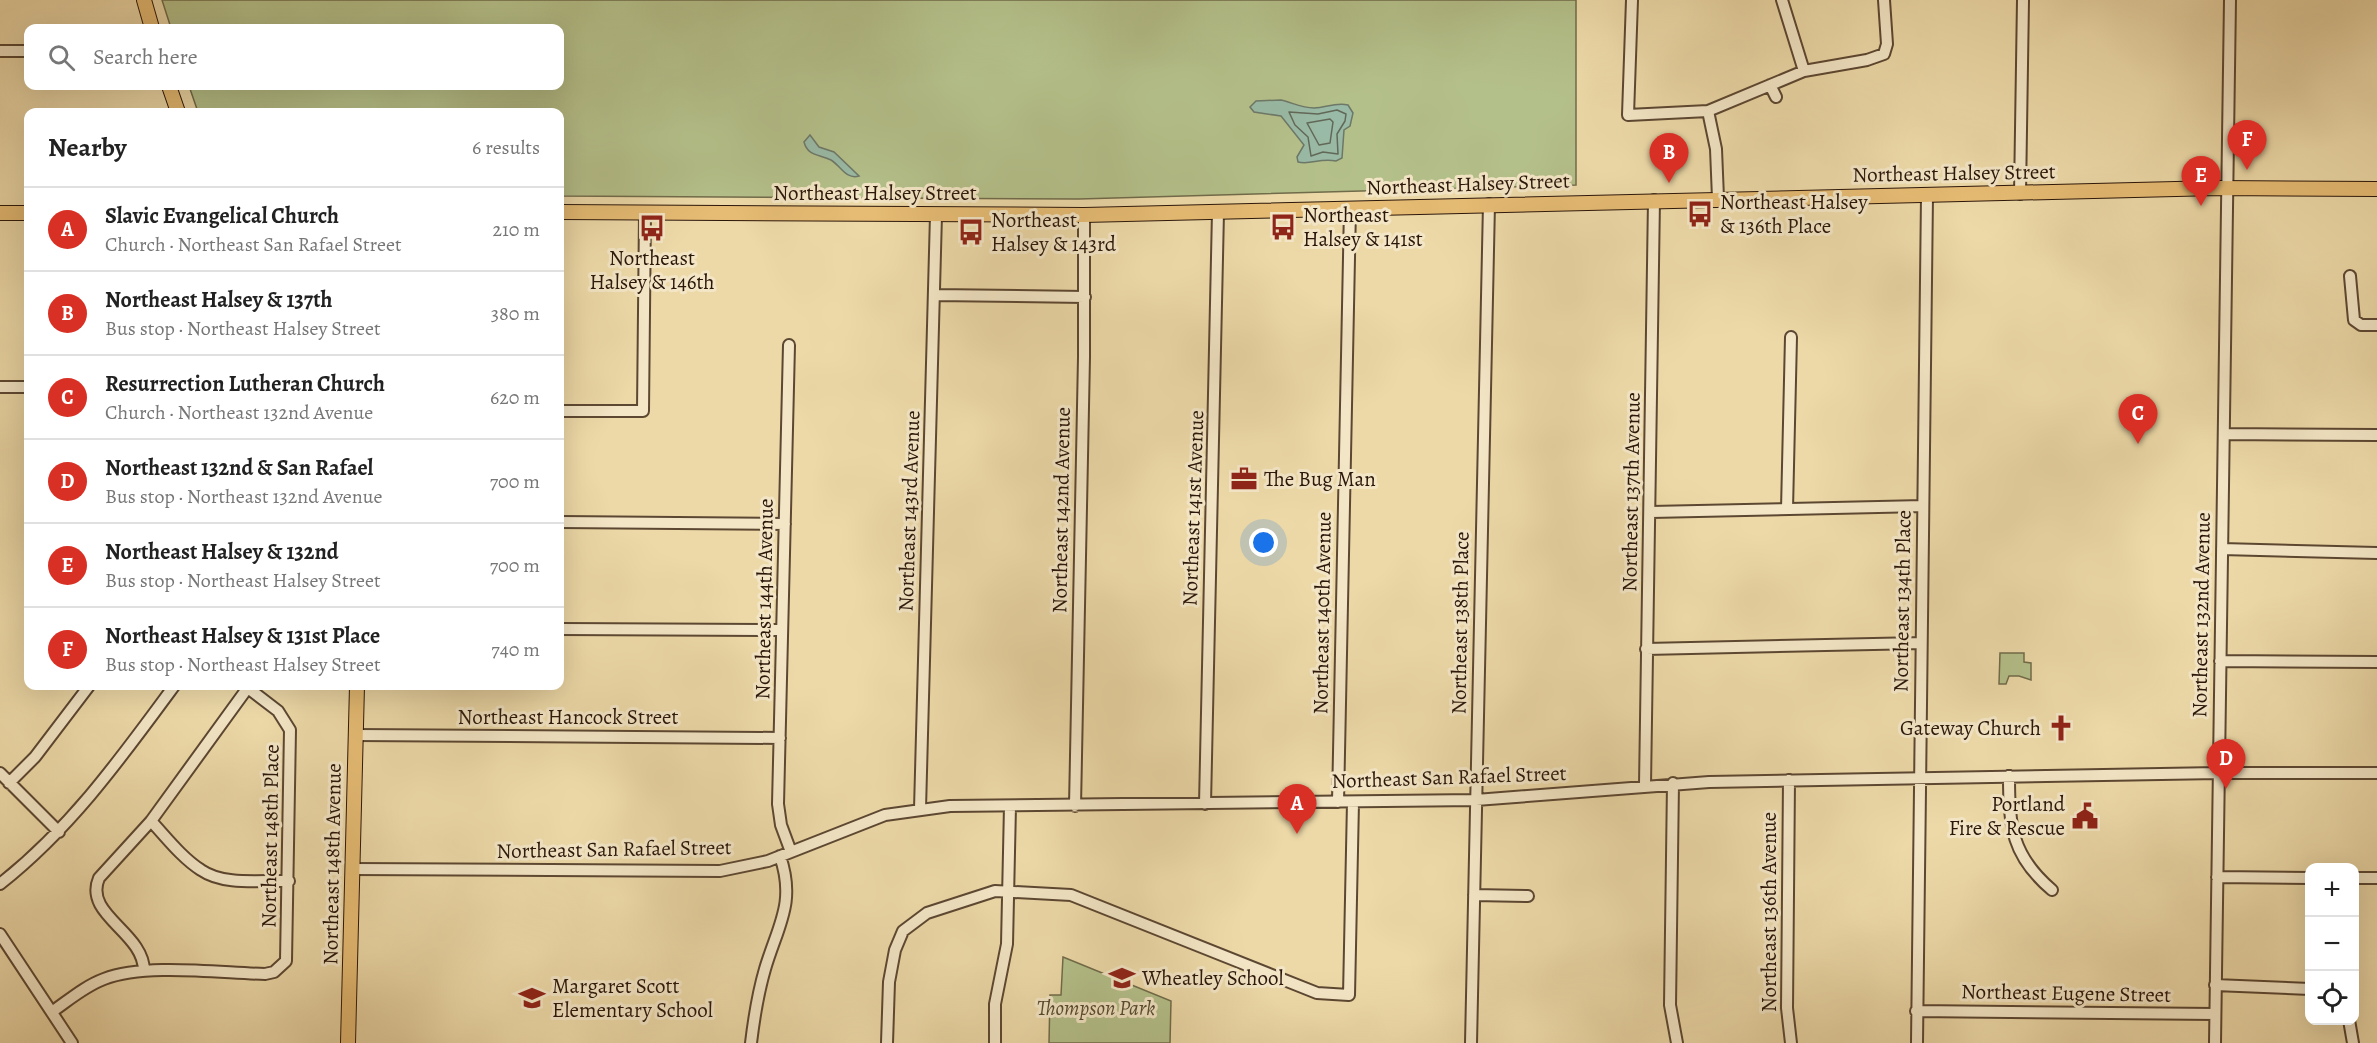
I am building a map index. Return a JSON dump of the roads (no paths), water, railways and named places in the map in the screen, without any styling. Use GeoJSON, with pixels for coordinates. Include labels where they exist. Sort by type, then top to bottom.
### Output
{"type":"FeatureCollection","features":[{"type":"Feature","properties":{"kind":"main road"},"geometry":{"type":"LineString","coordinates":[[144,0],[151,24]]}},
{"type":"Feature","properties":{"kind":"main road"},"geometry":{"type":"LineString","coordinates":[[170,90],[177,108]]}},
{"type":"Feature","properties":{"kind":"main road","name":"Northeast Halsey Street"},"geometry":{"type":"LineString","coordinates":[[564,212],[1084,215],[1718,198],[1927,196],[2227,188],[2377,189]]}},
{"type":"Feature","properties":{"kind":"main road"},"geometry":{"type":"LineString","coordinates":[[0,213],[24,213]]}},
{"type":"Feature","properties":{"kind":"main road","name":"Northeast 148th Avenue"},"geometry":{"type":"LineString","coordinates":[[348,1043],[357,690]]}},
{"type":"Feature","properties":{"kind":"street"},"geometry":{"type":"LineString","coordinates":[[1632,0],[1628,115],[1708,111],[1804,71],[1867,60],[1884,54],[1887,44],[1884,0]]}},
{"type":"Feature","properties":{"kind":"street"},"geometry":{"type":"LineString","coordinates":[[1782,0],[1804,71]]}},
{"type":"Feature","properties":{"kind":"street"},"geometry":{"type":"LineString","coordinates":[[2020,194],[2023,0]]}},
{"type":"Feature","properties":{"kind":"street","name":"Northeast 132nd Avenue"},"geometry":{"type":"LineString","coordinates":[[2215,1043],[2230,0]]}},
{"type":"Feature","properties":{"kind":"street"},"geometry":{"type":"LineString","coordinates":[[0,51],[24,51]]}},
{"type":"Feature","properties":{"kind":"street"},"geometry":{"type":"LineString","coordinates":[[1770,85],[1776,97]]}},
{"type":"Feature","properties":{"kind":"street"},"geometry":{"type":"LineString","coordinates":[[1708,111],[1716,149],[1718,198]]}},
{"type":"Feature","properties":{"kind":"street","name":"Northeast 134th Place"},"geometry":{"type":"LineString","coordinates":[[1917,1043],[1918,778],[1927,196]]}},
{"type":"Feature","properties":{"kind":"street","name":"Northeast 137th Avenue"},"geometry":{"type":"LineString","coordinates":[[1645,785],[1654,200]]}},
{"type":"Feature","properties":{"kind":"street","name":"Northeast 138th Place"},"geometry":{"type":"LineString","coordinates":[[1471,1043],[1489,204]]}},
{"type":"Feature","properties":{"kind":"street","name":"Northeast 140th Avenue"},"geometry":{"type":"LineString","coordinates":[[1338,802],[1350,208]]}},
{"type":"Feature","properties":{"kind":"street","name":"Northeast 141st Avenue"},"geometry":{"type":"LineString","coordinates":[[1205,804],[1218,212]]}},
{"type":"Feature","properties":{"kind":"street"},"geometry":{"type":"LineString","coordinates":[[564,411],[643,411],[645,213]]}},
{"type":"Feature","properties":{"kind":"street","name":"Northeast 143rd Avenue"},"geometry":{"type":"LineString","coordinates":[[920,808],[936,215]]}},
{"type":"Feature","properties":{"kind":"street","name":"Northeast 142nd Avenue"},"geometry":{"type":"LineString","coordinates":[[1075,806],[1085,297],[1084,215]]}},
{"type":"Feature","properties":{"kind":"street"},"geometry":{"type":"LineString","coordinates":[[2350,276],[2354,320],[2361,325],[2377,325]]}},
{"type":"Feature","properties":{"kind":"street"},"geometry":{"type":"LineString","coordinates":[[935,295],[1085,297]]}},
{"type":"Feature","properties":{"kind":"street"},"geometry":{"type":"LineString","coordinates":[[1787,509],[1791,337]]}},
{"type":"Feature","properties":{"kind":"street","name":"Northeast 144th Avenue"},"geometry":{"type":"LineString","coordinates":[[789,345],[778,813],[792,852]]}},
{"type":"Feature","properties":{"kind":"street"},"geometry":{"type":"LineString","coordinates":[[0,387],[24,387]]}},
{"type":"Feature","properties":{"kind":"street"},"geometry":{"type":"LineString","coordinates":[[2224,434],[2377,435]]}},
{"type":"Feature","properties":{"kind":"street"},"geometry":{"type":"LineString","coordinates":[[1651,512],[1923,506]]}},
{"type":"Feature","properties":{"kind":"street"},"geometry":{"type":"LineString","coordinates":[[564,522],[785,524]]}},
{"type":"Feature","properties":{"kind":"street"},"geometry":{"type":"LineString","coordinates":[[2222,549],[2377,553]]}},
{"type":"Feature","properties":{"kind":"street"},"geometry":{"type":"LineString","coordinates":[[564,629],[782,630]]}},
{"type":"Feature","properties":{"kind":"street"},"geometry":{"type":"LineString","coordinates":[[1646,649],[1921,644]]}},
{"type":"Feature","properties":{"kind":"street"},"geometry":{"type":"LineString","coordinates":[[2220,661],[2377,662]]}},
{"type":"Feature","properties":{"kind":"street"},"geometry":{"type":"LineString","coordinates":[[9,783],[35,757],[86,690]]}},
{"type":"Feature","properties":{"kind":"street"},"geometry":{"type":"LineString","coordinates":[[0,884],[59,832],[108,777],[171,690]]}},
{"type":"Feature","properties":{"kind":"street"},"geometry":{"type":"LineString","coordinates":[[53,1011],[104,979],[144,971],[142,954],[97,901],[95,887],[99,878],[150,821],[247,690]]}},
{"type":"Feature","properties":{"kind":"street","name":"Northeast 148th Place"},"geometry":{"type":"LineString","coordinates":[[144,971],[265,974],[282,967],[288,951],[290,730],[278,711],[253,690]]}},
{"type":"Feature","properties":{"kind":"street","name":"Northeast Hancock Street"},"geometry":{"type":"LineString","coordinates":[[356,735],[780,738]]}},
{"type":"Feature","properties":{"kind":"street","name":"Northeast San Rafael Street"},"geometry":{"type":"LineString","coordinates":[[352,869],[699,872],[739,868],[792,852],[872,820],[920,808],[1476,800],[1673,783],[1789,780],[2218,772],[2377,773]]}},
{"type":"Feature","properties":{"kind":"street"},"geometry":{"type":"LineString","coordinates":[[0,773],[59,832]]}},
{"type":"Feature","properties":{"kind":"street"},"geometry":{"type":"LineString","coordinates":[[2009,776],[2010,813],[2016,844],[2033,874],[2052,890]]}},
{"type":"Feature","properties":{"kind":"street","name":"Northeast 136th Avenue"},"geometry":{"type":"LineString","coordinates":[[1789,780],[1787,1008],[1791,1043]]}},
{"type":"Feature","properties":{"kind":"street"},"geometry":{"type":"LineString","coordinates":[[1673,783],[1670,1005],[1677,1043]]}},
{"type":"Feature","properties":{"kind":"street"},"geometry":{"type":"LineString","coordinates":[[887,1043],[888,996],[895,950],[903,931],[916,919],[984,892],[1009,891],[1071,895],[1317,993],[1349,996],[1353,802]]}},
{"type":"Feature","properties":{"kind":"street"},"geometry":{"type":"LineString","coordinates":[[995,1043],[996,1004],[1007,944],[1010,806]]}},
{"type":"Feature","properties":{"kind":"street"},"geometry":{"type":"LineString","coordinates":[[150,821],[191,863],[211,876],[232,880],[289,880]]}},
{"type":"Feature","properties":{"kind":"street"},"geometry":{"type":"LineString","coordinates":[[751,1043],[765,969],[787,901],[788,882],[780,856]]}},
{"type":"Feature","properties":{"kind":"street"},"geometry":{"type":"LineString","coordinates":[[2217,877],[2305,878]]}},
{"type":"Feature","properties":{"kind":"street"},"geometry":{"type":"LineString","coordinates":[[2359,878],[2377,878]]}},
{"type":"Feature","properties":{"kind":"street"},"geometry":{"type":"LineString","coordinates":[[1474,895],[1528,896]]}},
{"type":"Feature","properties":{"kind":"street"},"geometry":{"type":"LineString","coordinates":[[0,934],[72,1043]]}},
{"type":"Feature","properties":{"kind":"street"},"geometry":{"type":"LineString","coordinates":[[2215,985],[2305,989]]}},
{"type":"Feature","properties":{"kind":"street","name":"Northeast Eugene Street"},"geometry":{"type":"LineString","coordinates":[[1916,1011],[2215,1014]]}},
{"type":"Feature","properties":{"kind":"street"},"geometry":{"type":"LineString","coordinates":[[2350,1025],[2353,1043]]}},
{"type":"Feature","properties":{"kind":"water"},"geometry":{"type":"Polygon","coordinates":[[[1281,100],[1310,108],[1348,105],[1353,113],[1350,126],[1344,130],[1342,158],[1336,161],[1298,162],[1297,157],[1304,145],[1281,116],[1254,112],[1250,107],[1256,101],[1281,100]]]}},
{"type":"Feature","properties":{"kind":"water"},"geometry":{"type":"Polygon","coordinates":[[[810,135],[819,147],[834,152],[859,176],[854,177],[847,174],[831,160],[808,150],[804,142],[810,135]]]}},
{"type":"Feature","properties":{"kind":"place","name":"Northeast Halsey & 131st Place"},"geometry":{"type":"Point","coordinates":[2247,170]}},
{"type":"Feature","properties":{"kind":"place","name":"Northeast Halsey & 137th"},"geometry":{"type":"Point","coordinates":[1669,183]}},
{"type":"Feature","properties":{"kind":"place","name":"Northeast Halsey & 132nd"},"geometry":{"type":"Point","coordinates":[2201,206]}},
{"type":"Feature","properties":{"kind":"place","name":"Northeast Halsey & 136th Place"},"geometry":{"type":"Point","coordinates":[1700,214]}},
{"type":"Feature","properties":{"kind":"place","name":"Northeast Halsey & 141st"},"geometry":{"type":"Point","coordinates":[1283,227]}},
{"type":"Feature","properties":{"kind":"place","name":"Northeast Halsey & 146th"},"geometry":{"type":"Point","coordinates":[652,228]}},
{"type":"Feature","properties":{"kind":"place","name":"Northeast Halsey & 143rd"},"geometry":{"type":"Point","coordinates":[971,232]}},
{"type":"Feature","properties":{"kind":"place","name":"Resurrection Lutheran Church"},"geometry":{"type":"Point","coordinates":[2138,444]}},
{"type":"Feature","properties":{"kind":"place","name":"The Bug Man"},"geometry":{"type":"Point","coordinates":[1244,479]}},
{"type":"Feature","properties":{"kind":"place","name":"Gateway Church"},"geometry":{"type":"Point","coordinates":[2061,728]}},
{"type":"Feature","properties":{"kind":"place","name":"Northeast 132nd & San Rafael"},"geometry":{"type":"Point","coordinates":[2226,789]}},
{"type":"Feature","properties":{"kind":"place","name":"Portland Fire & Rescue"},"geometry":{"type":"Point","coordinates":[2085,816]}},
{"type":"Feature","properties":{"kind":"place","name":"Slavic Evangelical Church"},"geometry":{"type":"Point","coordinates":[1297,834]}},
{"type":"Feature","properties":{"kind":"place","name":"Wheatley School"},"geometry":{"type":"Point","coordinates":[1122,978]}},
{"type":"Feature","properties":{"kind":"place","name":"Margaret Scott Elementary School"},"geometry":{"type":"Point","coordinates":[532,998]}},
{"type":"Feature","properties":{"kind":"park label","name":"Thompson Park"},"geometry":{"type":"Point","coordinates":[1096,1008]}}]}
